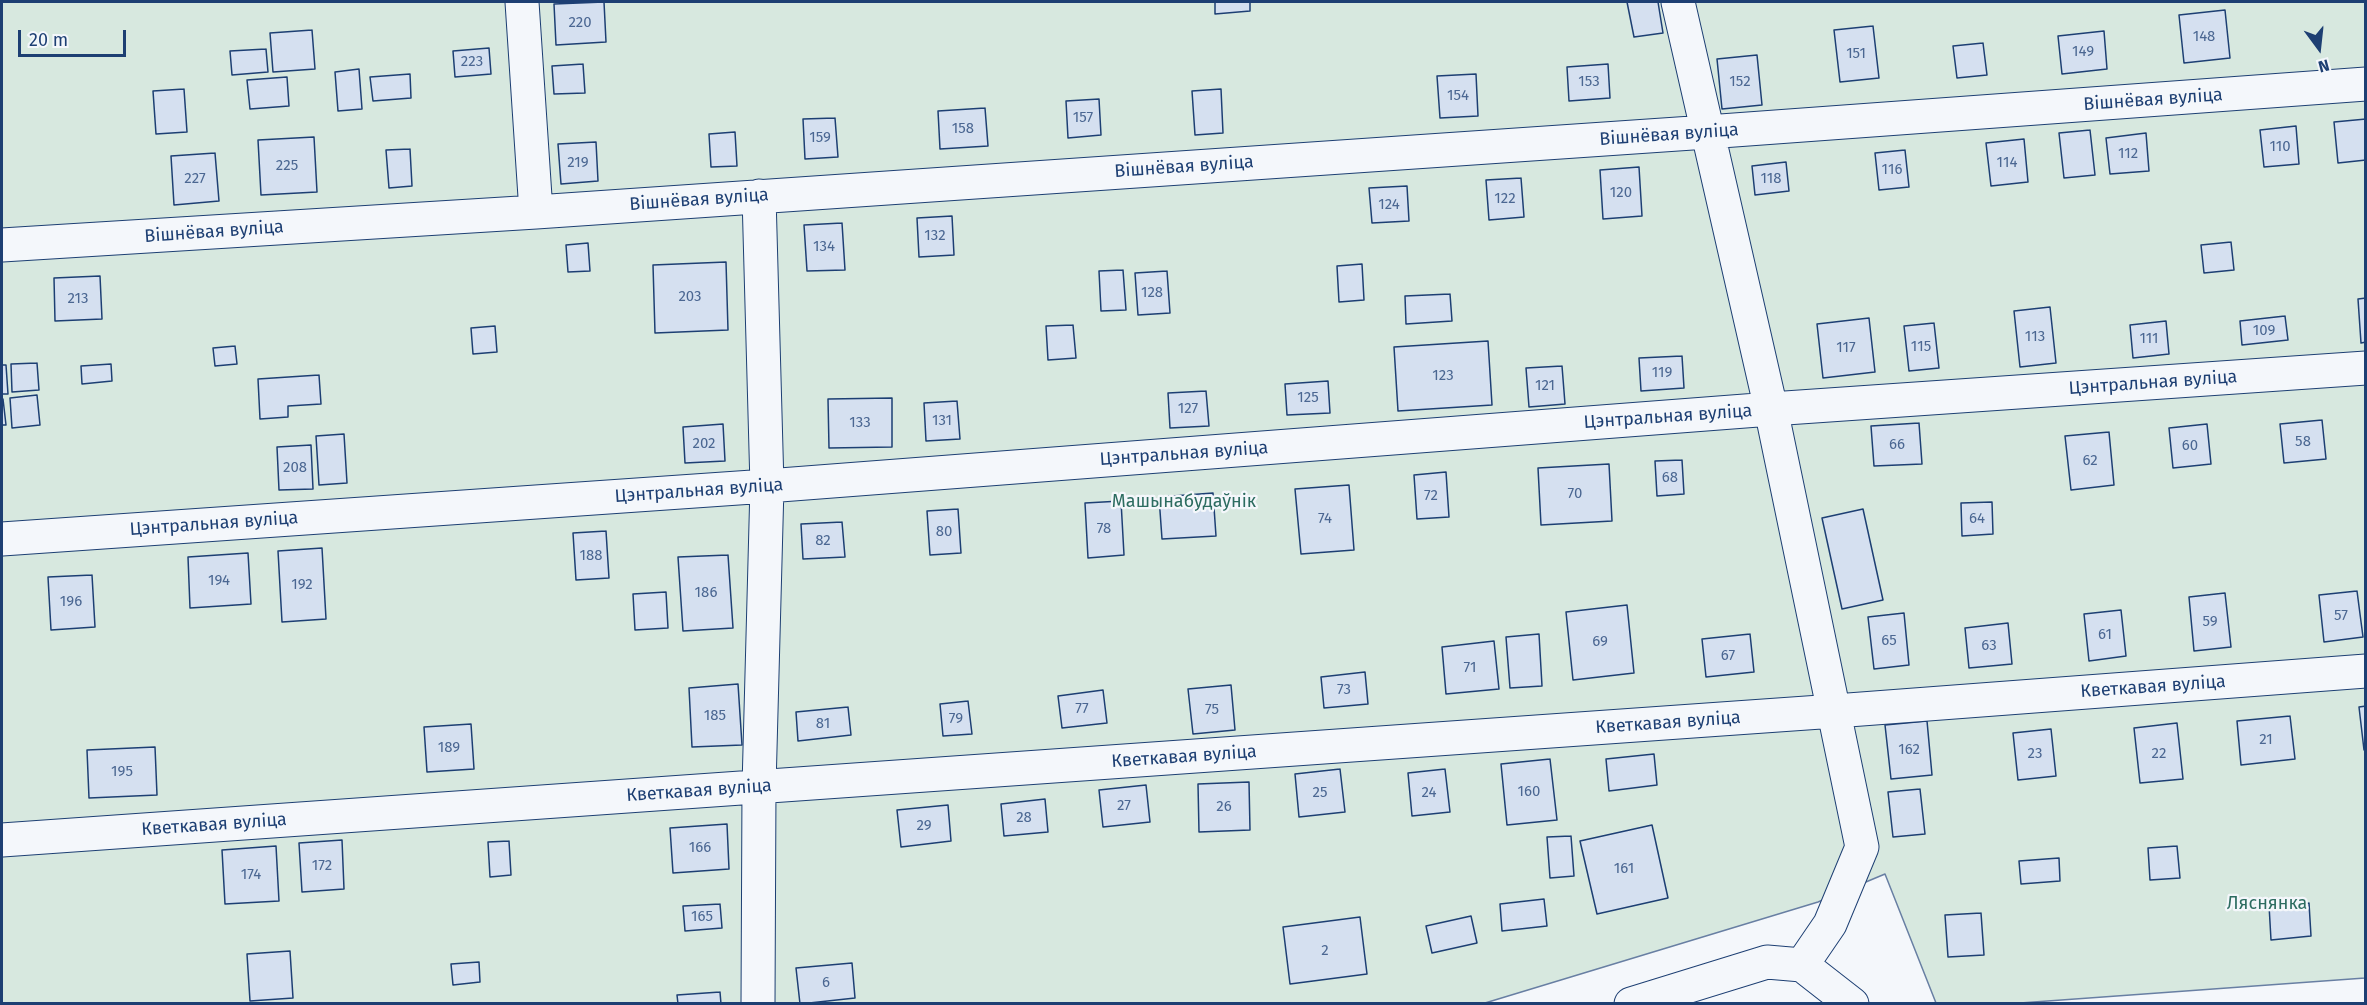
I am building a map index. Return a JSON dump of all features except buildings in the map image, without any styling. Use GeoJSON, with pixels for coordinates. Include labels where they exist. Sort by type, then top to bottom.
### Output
{"type":"FeatureCollection","features":[{"type":"Feature","properties":{"kind":"street"},"geometry":{"type":"LineString","coordinates":[[522,2],[536,212]]}},
{"type":"Feature","properties":{"kind":"street"},"geometry":{"type":"LineString","coordinates":[[1678,2],[1772,409],[1862,847],[1830,924],[1802,964]]}},
{"type":"Feature","properties":{"kind":"street","name":"Вішнёвая вуліца"},"geometry":{"type":"LineString","coordinates":[[2,245],[536,212],[1707,132],[2366,84]]}},
{"type":"Feature","properties":{"kind":"street"},"geometry":{"type":"LineString","coordinates":[[758,1004],[759,787],[767,486],[759,196]]}},
{"type":"Feature","properties":{"kind":"street","name":"Цэнтральная вуліца"},"geometry":{"type":"LineString","coordinates":[[2,539],[767,486],[1772,409],[2366,368]]}},
{"type":"Feature","properties":{"kind":"street","name":"Кветкавая вуліца"},"geometry":{"type":"LineString","coordinates":[[2,840],[1835,711],[2366,671]]}},
{"type":"Feature","properties":{"kind":"street"},"geometry":{"type":"LineString","coordinates":[[1631,1004],[1767,962],[1802,964],[1851,1004]]}},
{"type":"Feature","properties":{"kind":"green space","name":"Машынабудаўнік"},"geometry":{"type":"Polygon","coordinates":[[[2,2],[2365,2],[2365,978],[2020,1003],[1936,1003],[1885,874],[1818,902],[1485,1003],[2,1004],[2,2]]]}},
{"type":"Feature","properties":{"kind":"park label","name":"Ляснянка"},"geometry":{"type":"Point","coordinates":[2267,904]}}]}
